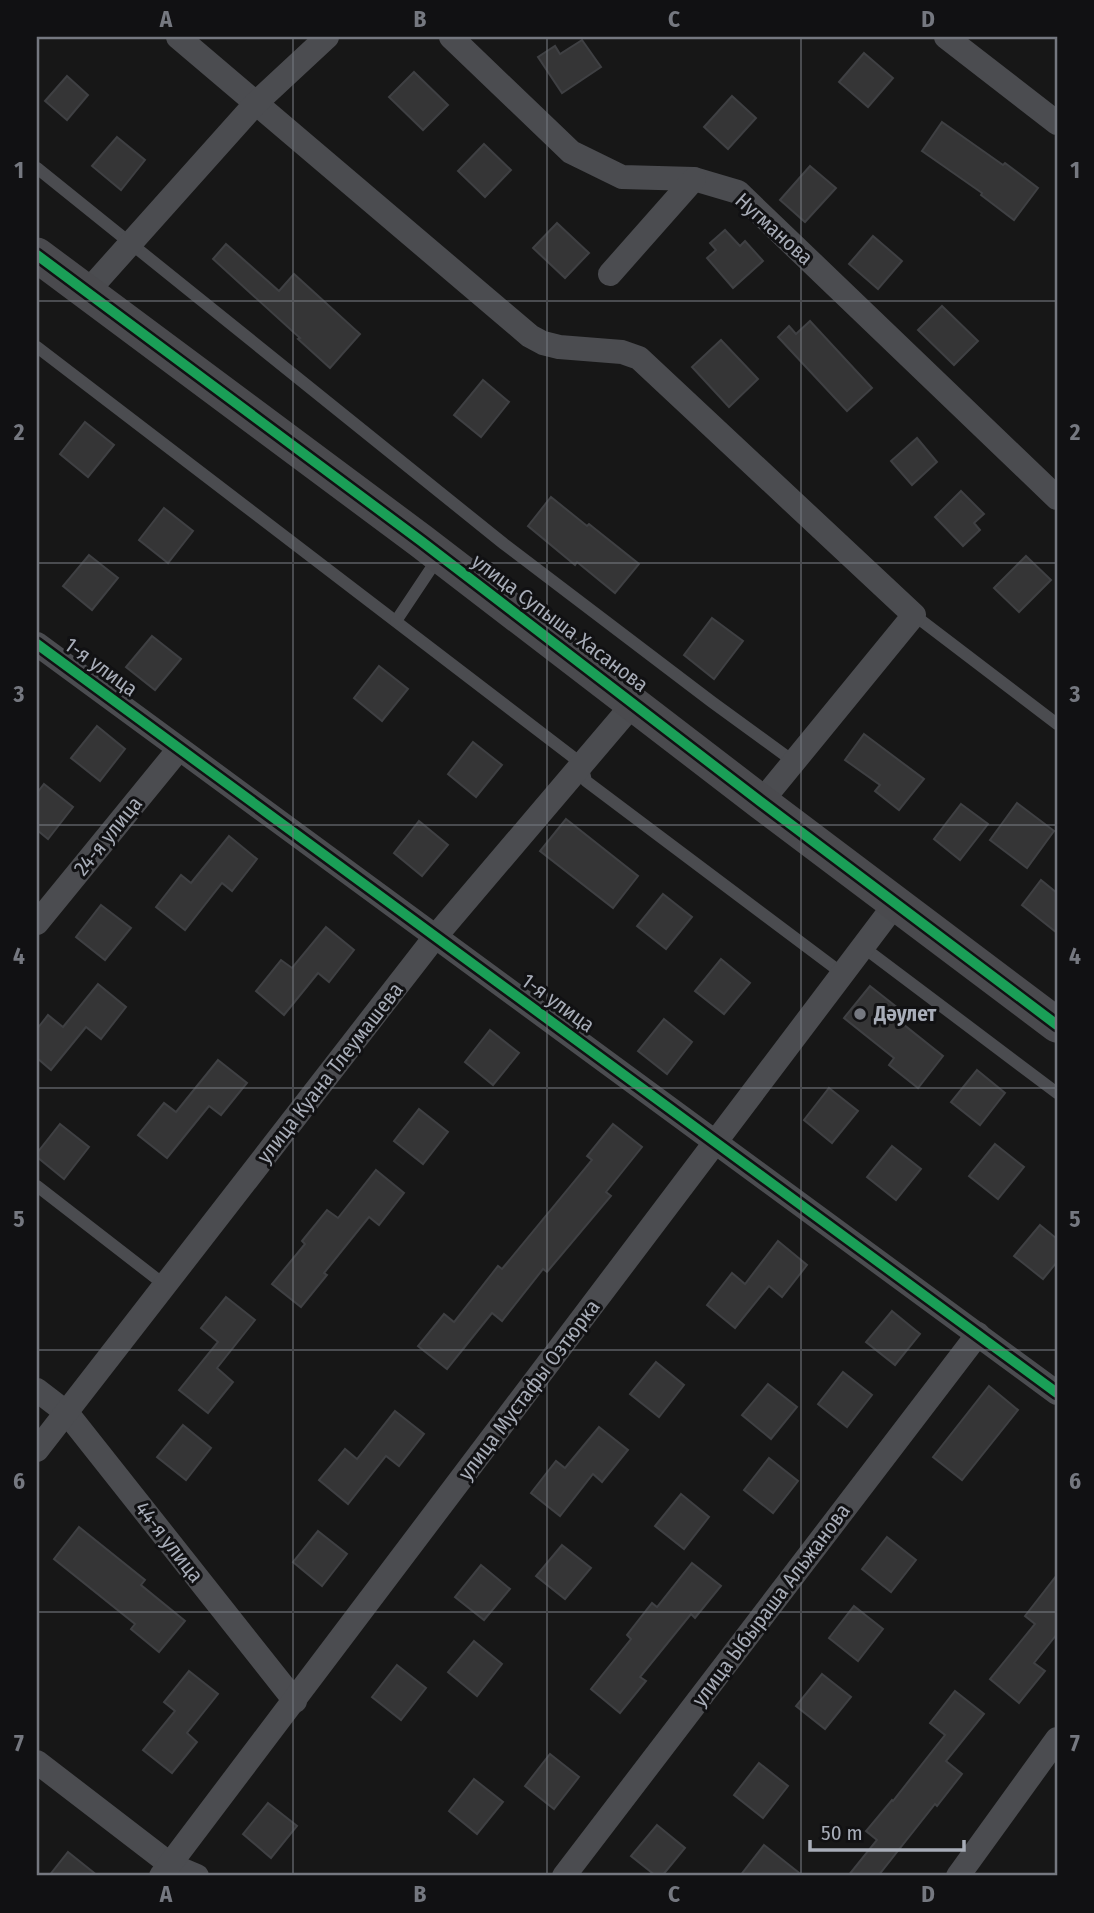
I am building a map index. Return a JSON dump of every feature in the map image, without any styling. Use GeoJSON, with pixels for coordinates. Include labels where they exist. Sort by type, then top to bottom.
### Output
{"type":"FeatureCollection","features":[{"type":"Feature","properties":{"kind":"street"},"geometry":{"type":"LineString","coordinates":[[178,37],[530,336],[543,343],[622,352],[639,358],[914,615],[761,802]]}},
{"type":"Feature","properties":{"kind":"street"},"geometry":{"type":"LineString","coordinates":[[87,292],[256,103],[327,37]]}},
{"type":"Feature","properties":{"kind":"street","name":"Нугманова"},"geometry":{"type":"LineString","coordinates":[[451,37],[571,152],[622,177],[694,179],[737,192],[1057,498]]}},
{"type":"Feature","properties":{"kind":"street"},"geometry":{"type":"LineString","coordinates":[[946,37],[1057,123]]}},
{"type":"Feature","properties":{"kind":"street"},"geometry":{"type":"LineString","coordinates":[[610,274],[694,179]]}},
{"type":"Feature","properties":{"kind":"street","name":"улица Супыша Хасанова"},"geometry":{"type":"LineString","coordinates":[[37,255],[439,555],[1057,1025]]}},
{"type":"Feature","properties":{"kind":"street","name":"1-я улица"},"geometry":{"type":"LineString","coordinates":[[37,644],[1057,1393]]}},
{"type":"Feature","properties":{"kind":"street","name":"улица Куана Тлеумашева"},"geometry":{"type":"LineString","coordinates":[[37,1450],[435,937],[634,703]]}},
{"type":"Feature","properties":{"kind":"street","name":"24-я улица"},"geometry":{"type":"LineString","coordinates":[[37,923],[179,748]]}},
{"type":"Feature","properties":{"kind":"street","name":"улица Мустафы Озтюрка"},"geometry":{"type":"LineString","coordinates":[[166,1871],[896,903]]}},
{"type":"Feature","properties":{"kind":"street","name":"улица Ыбыраша Альжанова"},"geometry":{"type":"LineString","coordinates":[[564,1876],[978,1334]]}},
{"type":"Feature","properties":{"kind":"street","name":"44-я улица"},"geometry":{"type":"LineString","coordinates":[[37,1390],[67,1413],[295,1701]]}},
{"type":"Feature","properties":{"kind":"street"},"geometry":{"type":"LineString","coordinates":[[958,1876],[1048,1765],[1057,1739]]}},
{"type":"Feature","properties":{"kind":"street"},"geometry":{"type":"LineString","coordinates":[[37,1762],[166,1871],[197,1876]]}},
{"type":"Feature","properties":{"kind":"lane"},"geometry":{"type":"LineString","coordinates":[[37,168],[504,544],[793,761]]}},
{"type":"Feature","properties":{"kind":"lane"},"geometry":{"type":"LineString","coordinates":[[37,347],[582,764],[586,781],[843,974]]}},
{"type":"Feature","properties":{"kind":"lane"},"geometry":{"type":"LineString","coordinates":[[396,621],[439,555]]}},
{"type":"Feature","properties":{"kind":"lane"},"geometry":{"type":"LineString","coordinates":[[914,615],[1057,724]]}},
{"type":"Feature","properties":{"kind":"lane"},"geometry":{"type":"LineString","coordinates":[[863,947],[1057,1093]]}},
{"type":"Feature","properties":{"kind":"lane"},"geometry":{"type":"LineString","coordinates":[[37,1186],[166,1286]]}},
{"type":"Feature","properties":{"kind":"building"},"geometry":{"type":"Polygon","coordinates":[[[582,40],[601,67],[562,93],[538,57],[555,46],[560,54],[582,40]]]}},
{"type":"Feature","properties":{"kind":"building"},"geometry":{"type":"Polygon","coordinates":[[[864,53],[893,78],[868,107],[839,82],[864,53]]]}},
{"type":"Feature","properties":{"kind":"building"},"geometry":{"type":"Polygon","coordinates":[[[414,72],[448,105],[423,130],[389,97],[414,72]]]}},
{"type":"Feature","properties":{"kind":"building"},"geometry":{"type":"Polygon","coordinates":[[[67,76],[88,95],[67,120],[45,101],[67,76]]]}},
{"type":"Feature","properties":{"kind":"building"},"geometry":{"type":"Polygon","coordinates":[[[732,96],[756,118],[728,149],[704,127],[732,96]]]}},
{"type":"Feature","properties":{"kind":"building"},"geometry":{"type":"Polygon","coordinates":[[[942,122],[1038,188],[1014,220],[981,195],[982,193],[922,151],[942,122]]]}},
{"type":"Feature","properties":{"kind":"building"},"geometry":{"type":"Polygon","coordinates":[[[117,137],[145,160],[121,190],[92,166],[117,137]]]}},
{"type":"Feature","properties":{"kind":"building"},"geometry":{"type":"Polygon","coordinates":[[[484,144],[511,170],[485,197],[458,171],[484,144]]]}},
{"type":"Feature","properties":{"kind":"building"},"geometry":{"type":"Polygon","coordinates":[[[810,166],[836,188],[805,222],[780,200],[810,166]]]}},
{"type":"Feature","properties":{"kind":"building"},"geometry":{"type":"Polygon","coordinates":[[[557,223],[589,253],[565,278],[533,248],[557,223]]]}},
{"type":"Feature","properties":{"kind":"building"},"geometry":{"type":"Polygon","coordinates":[[[725,230],[740,246],[745,241],[763,261],[733,288],[707,258],[716,250],[710,243],[725,230]]]}},
{"type":"Feature","properties":{"kind":"building"},"geometry":{"type":"Polygon","coordinates":[[[873,236],[902,261],[878,289],[849,264],[873,236]]]}},
{"type":"Feature","properties":{"kind":"building"},"geometry":{"type":"Polygon","coordinates":[[[226,244],[279,291],[294,274],[360,334],[330,368],[213,259],[226,244]]]}},
{"type":"Feature","properties":{"kind":"building"},"geometry":{"type":"Polygon","coordinates":[[[942,306],[978,341],[954,365],[918,330],[942,306]]]}},
{"type":"Feature","properties":{"kind":"building"},"geometry":{"type":"Polygon","coordinates":[[[810,321],[872,388],[847,411],[778,337],[789,326],[796,334],[810,321]]]}},
{"type":"Feature","properties":{"kind":"building"},"geometry":{"type":"Polygon","coordinates":[[[721,340],[758,379],[729,407],[692,367],[721,340]]]}},
{"type":"Feature","properties":{"kind":"building"},"geometry":{"type":"Polygon","coordinates":[[[483,380],[509,402],[481,437],[454,415],[483,380]]]}},
{"type":"Feature","properties":{"kind":"building"},"geometry":{"type":"Polygon","coordinates":[[[85,422],[114,445],[88,477],[60,454],[85,422]]]}},
{"type":"Feature","properties":{"kind":"building"},"geometry":{"type":"Polygon","coordinates":[[[917,438],[937,462],[912,485],[891,461],[917,438]]]}},
{"type":"Feature","properties":{"kind":"building"},"geometry":{"type":"Polygon","coordinates":[[[961,491],[984,514],[974,523],[980,530],[963,546],[935,517],[961,491]]]}},
{"type":"Feature","properties":{"kind":"building"},"geometry":{"type":"Polygon","coordinates":[[[551,497],[639,564],[615,593],[577,562],[575,565],[528,526],[551,497]]]}},
{"type":"Feature","properties":{"kind":"building"},"geometry":{"type":"Polygon","coordinates":[[[164,508],[193,531],[168,563],[139,540],[164,508]]]}},
{"type":"Feature","properties":{"kind":"building"},"geometry":{"type":"Polygon","coordinates":[[[89,555],[118,578],[92,610],[63,586],[89,555]]]}},
{"type":"Feature","properties":{"kind":"building"},"geometry":{"type":"Polygon","coordinates":[[[1026,556],[1051,580],[1019,612],[994,588],[1026,556]]]}},
{"type":"Feature","properties":{"kind":"building"},"geometry":{"type":"Polygon","coordinates":[[[712,618],[743,641],[714,679],[684,655],[712,618]]]}},
{"type":"Feature","properties":{"kind":"building"},"geometry":{"type":"Polygon","coordinates":[[[152,636],[181,659],[155,690],[126,667],[152,636]]]}},
{"type":"Feature","properties":{"kind":"building"},"geometry":{"type":"Polygon","coordinates":[[[379,666],[408,689],[382,721],[354,698],[379,666]]]}},
{"type":"Feature","properties":{"kind":"building"},"geometry":{"type":"Polygon","coordinates":[[[97,726],[125,749],[100,781],[71,758],[97,726]]]}},
{"type":"Feature","properties":{"kind":"building"},"geometry":{"type":"Polygon","coordinates":[[[864,734],[924,779],[899,810],[875,791],[880,785],[845,760],[864,734]]]}},
{"type":"Feature","properties":{"kind":"building"},"geometry":{"type":"Polygon","coordinates":[[[473,742],[502,765],[476,797],[448,774],[473,742]]]}},
{"type":"Feature","properties":{"kind":"building"},"geometry":{"type":"Polygon","coordinates":[[[44,784],[73,807],[48,839],[37,830],[37,793],[44,784]]]}},
{"type":"Feature","properties":{"kind":"building"},"geometry":{"type":"Polygon","coordinates":[[[1017,803],[1054,831],[1027,868],[990,840],[1017,803]]]}},
{"type":"Feature","properties":{"kind":"building"},"geometry":{"type":"Polygon","coordinates":[[[961,804],[988,824],[960,860],[934,839],[961,804]]]}},
{"type":"Feature","properties":{"kind":"building"},"geometry":{"type":"Polygon","coordinates":[[[566,819],[638,876],[613,908],[540,851],[566,819]]]}},
{"type":"Feature","properties":{"kind":"building"},"geometry":{"type":"Polygon","coordinates":[[[419,821],[448,845],[422,876],[394,853],[419,821]]]}},
{"type":"Feature","properties":{"kind":"building"},"geometry":{"type":"Polygon","coordinates":[[[229,836],[257,859],[232,891],[222,883],[185,930],[156,907],[181,875],[191,883],[229,836]]]}},
{"type":"Feature","properties":{"kind":"building"},"geometry":{"type":"Polygon","coordinates":[[[1041,880],[1057,893],[1057,933],[1022,905],[1041,880]]]}},
{"type":"Feature","properties":{"kind":"building"},"geometry":{"type":"Polygon","coordinates":[[[663,894],[692,917],[666,949],[637,926],[663,894]]]}},
{"type":"Feature","properties":{"kind":"building"},"geometry":{"type":"Polygon","coordinates":[[[101,905],[131,928],[105,960],[76,937],[101,905]]]}},
{"type":"Feature","properties":{"kind":"building"},"geometry":{"type":"Polygon","coordinates":[[[326,927],[354,950],[329,982],[318,973],[284,1015],[256,991],[281,960],[292,968],[326,927]]]}},
{"type":"Feature","properties":{"kind":"building"},"geometry":{"type":"Polygon","coordinates":[[[721,959],[750,983],[724,1014],[695,991],[721,959]]]}},
{"type":"Feature","properties":{"kind":"building"},"geometry":{"type":"Polygon","coordinates":[[[98,984],[126,1007],[101,1039],[86,1027],[51,1070],[37,1058],[37,1029],[48,1015],[63,1027],[98,984]]]}},
{"type":"Feature","properties":{"kind":"building"},"geometry":{"type":"Polygon","coordinates":[[[870,986],[899,1009],[893,1016],[943,1056],[918,1088],[889,1065],[894,1058],[844,1018],[870,986]]]}},
{"type":"Feature","properties":{"kind":"building"},"geometry":{"type":"Polygon","coordinates":[[[664,1019],[692,1042],[667,1074],[638,1051],[664,1019]]]}},
{"type":"Feature","properties":{"kind":"building"},"geometry":{"type":"Polygon","coordinates":[[[490,1030],[519,1053],[493,1085],[465,1062],[490,1030]]]}},
{"type":"Feature","properties":{"kind":"building"},"geometry":{"type":"Polygon","coordinates":[[[218,1060],[247,1083],[221,1115],[209,1106],[167,1158],[138,1135],[164,1103],[176,1112],[218,1060]]]}},
{"type":"Feature","properties":{"kind":"building"},"geometry":{"type":"Polygon","coordinates":[[[977,1070],[1005,1093],[980,1125],[951,1102],[977,1070]]]}},
{"type":"Feature","properties":{"kind":"building"},"geometry":{"type":"Polygon","coordinates":[[[829,1088],[858,1111],[832,1143],[804,1120],[829,1088]]]}},
{"type":"Feature","properties":{"kind":"building"},"geometry":{"type":"Polygon","coordinates":[[[419,1109],[448,1132],[423,1164],[394,1141],[419,1109]]]}},
{"type":"Feature","properties":{"kind":"building"},"geometry":{"type":"Polygon","coordinates":[[[60,1124],[89,1147],[64,1179],[37,1157],[37,1153],[60,1124]]]}},
{"type":"Feature","properties":{"kind":"building"},"geometry":{"type":"Polygon","coordinates":[[[613,1124],[642,1147],[606,1192],[611,1196],[547,1272],[543,1269],[502,1321],[492,1313],[447,1369],[418,1346],[444,1314],[454,1322],[498,1266],[502,1269],[592,1160],[587,1156],[613,1124]]]}},
{"type":"Feature","properties":{"kind":"building"},"geometry":{"type":"Polygon","coordinates":[[[995,1144],[1024,1167],[998,1199],[969,1176],[995,1144]]]}},
{"type":"Feature","properties":{"kind":"building"},"geometry":{"type":"Polygon","coordinates":[[[892,1146],[921,1169],[896,1200],[867,1177],[892,1146]]]}},
{"type":"Feature","properties":{"kind":"building"},"geometry":{"type":"Polygon","coordinates":[[[376,1170],[404,1193],[379,1225],[369,1217],[324,1273],[327,1275],[301,1307],[272,1284],[305,1244],[302,1241],[327,1210],[338,1218],[376,1170]]]}},
{"type":"Feature","properties":{"kind":"building"},"geometry":{"type":"Polygon","coordinates":[[[1040,1225],[1057,1239],[1057,1262],[1043,1279],[1014,1256],[1040,1225]]]}},
{"type":"Feature","properties":{"kind":"building"},"geometry":{"type":"Polygon","coordinates":[[[778,1241],[807,1265],[782,1297],[769,1286],[735,1328],[707,1305],[732,1273],[745,1284],[778,1241]]]}},
{"type":"Feature","properties":{"kind":"building"},"geometry":{"type":"Polygon","coordinates":[[[226,1297],[255,1320],[217,1368],[233,1382],[208,1413],[179,1390],[218,1342],[201,1328],[226,1297]]]}},
{"type":"Feature","properties":{"kind":"building"},"geometry":{"type":"Polygon","coordinates":[[[892,1311],[920,1334],[895,1365],[866,1342],[892,1311]]]}},
{"type":"Feature","properties":{"kind":"building"},"geometry":{"type":"Polygon","coordinates":[[[656,1362],[684,1385],[659,1417],[630,1394],[656,1362]]]}},
{"type":"Feature","properties":{"kind":"building"},"geometry":{"type":"Polygon","coordinates":[[[843,1372],[872,1395],[847,1427],[818,1404],[843,1372]]]}},
{"type":"Feature","properties":{"kind":"building"},"geometry":{"type":"Polygon","coordinates":[[[768,1384],[797,1407],[771,1439],[742,1415],[768,1384]]]}},
{"type":"Feature","properties":{"kind":"building"},"geometry":{"type":"Polygon","coordinates":[[[989,1386],[1018,1410],[962,1480],[933,1457],[989,1386]]]}},
{"type":"Feature","properties":{"kind":"building"},"geometry":{"type":"Polygon","coordinates":[[[395,1411],[424,1434],[399,1466],[386,1456],[348,1504],[319,1480],[345,1449],[357,1459],[395,1411]]]}},
{"type":"Feature","properties":{"kind":"building"},"geometry":{"type":"Polygon","coordinates":[[[183,1425],[211,1448],[186,1480],[157,1457],[183,1425]]]}},
{"type":"Feature","properties":{"kind":"building"},"geometry":{"type":"Polygon","coordinates":[[[599,1427],[628,1450],[602,1482],[593,1474],[560,1516],[531,1493],[556,1461],[565,1468],[599,1427]]]}},
{"type":"Feature","properties":{"kind":"building"},"geometry":{"type":"Polygon","coordinates":[[[769,1458],[798,1481],[773,1513],[744,1490],[769,1458]]]}},
{"type":"Feature","properties":{"kind":"building"},"geometry":{"type":"Polygon","coordinates":[[[681,1494],[709,1517],[684,1549],[655,1526],[681,1494]]]}},
{"type":"Feature","properties":{"kind":"building"},"geometry":{"type":"Polygon","coordinates":[[[79,1527],[145,1580],[141,1585],[185,1621],[159,1652],[131,1629],[135,1624],[54,1559],[79,1527]]]}},
{"type":"Feature","properties":{"kind":"building"},"geometry":{"type":"Polygon","coordinates":[[[318,1531],[347,1554],[322,1586],[293,1562],[318,1531]]]}},
{"type":"Feature","properties":{"kind":"building"},"geometry":{"type":"Polygon","coordinates":[[[887,1537],[916,1560],[891,1592],[862,1569],[887,1537]]]}},
{"type":"Feature","properties":{"kind":"building"},"geometry":{"type":"Polygon","coordinates":[[[562,1545],[591,1568],[565,1599],[536,1576],[562,1545]]]}},
{"type":"Feature","properties":{"kind":"building"},"geometry":{"type":"Polygon","coordinates":[[[692,1563],[721,1586],[695,1618],[691,1614],[640,1677],[646,1681],[620,1713],[591,1689],[631,1639],[627,1635],[652,1603],[657,1607],[692,1563]]]}},
{"type":"Feature","properties":{"kind":"building"},"geometry":{"type":"Polygon","coordinates":[[[481,1565],[510,1589],[484,1620],[455,1597],[481,1565]]]}},
{"type":"Feature","properties":{"kind":"building"},"geometry":{"type":"Polygon","coordinates":[[[1057,1575],[1057,1634],[1034,1663],[1045,1671],[1019,1703],[990,1679],[1035,1624],[1025,1616],[1057,1575]]]}},
{"type":"Feature","properties":{"kind":"building"},"geometry":{"type":"Polygon","coordinates":[[[854,1606],[883,1629],[858,1661],[829,1638],[854,1606]]]}},
{"type":"Feature","properties":{"kind":"building"},"geometry":{"type":"Polygon","coordinates":[[[474,1641],[502,1664],[477,1696],[448,1672],[474,1641]]]}},
{"type":"Feature","properties":{"kind":"building"},"geometry":{"type":"Polygon","coordinates":[[[397,1665],[426,1688],[401,1720],[372,1697],[397,1665]]]}},
{"type":"Feature","properties":{"kind":"building"},"geometry":{"type":"Polygon","coordinates":[[[189,1671],[218,1694],[187,1733],[197,1742],[172,1773],[143,1750],[175,1711],[164,1702],[189,1671]]]}},
{"type":"Feature","properties":{"kind":"building"},"geometry":{"type":"Polygon","coordinates":[[[822,1674],[851,1697],[825,1729],[796,1706],[822,1674]]]}},
{"type":"Feature","properties":{"kind":"building"},"geometry":{"type":"Polygon","coordinates":[[[955,1691],[984,1714],[946,1761],[962,1774],[878,1876],[848,1876],[877,1840],[866,1831],[945,1735],[930,1723],[955,1691]]]}},
{"type":"Feature","properties":{"kind":"building"},"geometry":{"type":"Polygon","coordinates":[[[550,1754],[579,1777],[554,1809],[525,1786],[550,1754]]]}},
{"type":"Feature","properties":{"kind":"building"},"geometry":{"type":"Polygon","coordinates":[[[759,1763],[788,1786],[763,1818],[734,1795],[759,1763]]]}},
{"type":"Feature","properties":{"kind":"building"},"geometry":{"type":"Polygon","coordinates":[[[474,1779],[503,1802],[477,1834],[449,1811],[474,1779]]]}},
{"type":"Feature","properties":{"kind":"building"},"geometry":{"type":"Polygon","coordinates":[[[268,1803],[297,1826],[271,1858],[243,1834],[268,1803]]]}},
{"type":"Feature","properties":{"kind":"building"},"geometry":{"type":"Polygon","coordinates":[[[657,1825],[685,1848],[662,1876],[656,1876],[631,1856],[657,1825]]]}},
{"type":"Feature","properties":{"kind":"building"},"geometry":{"type":"Polygon","coordinates":[[[764,1845],[803,1876],[740,1876],[764,1845]]]}},
{"type":"Feature","properties":{"kind":"building"},"geometry":{"type":"Polygon","coordinates":[[[68,1852],[98,1876],[49,1876],[68,1852]]]}},
{"type":"Feature","properties":{"kind":"cycle path"},"geometry":{"type":"LineString","coordinates":[[37,255],[421,541],[1057,1025]]}},
{"type":"Feature","properties":{"kind":"cycle path"},"geometry":{"type":"LineString","coordinates":[[37,644],[1057,1393]]}},
{"type":"Feature","properties":{"kind":"place","name":"Дәулет"},"geometry":{"type":"Point","coordinates":[860,1014]}}]}
